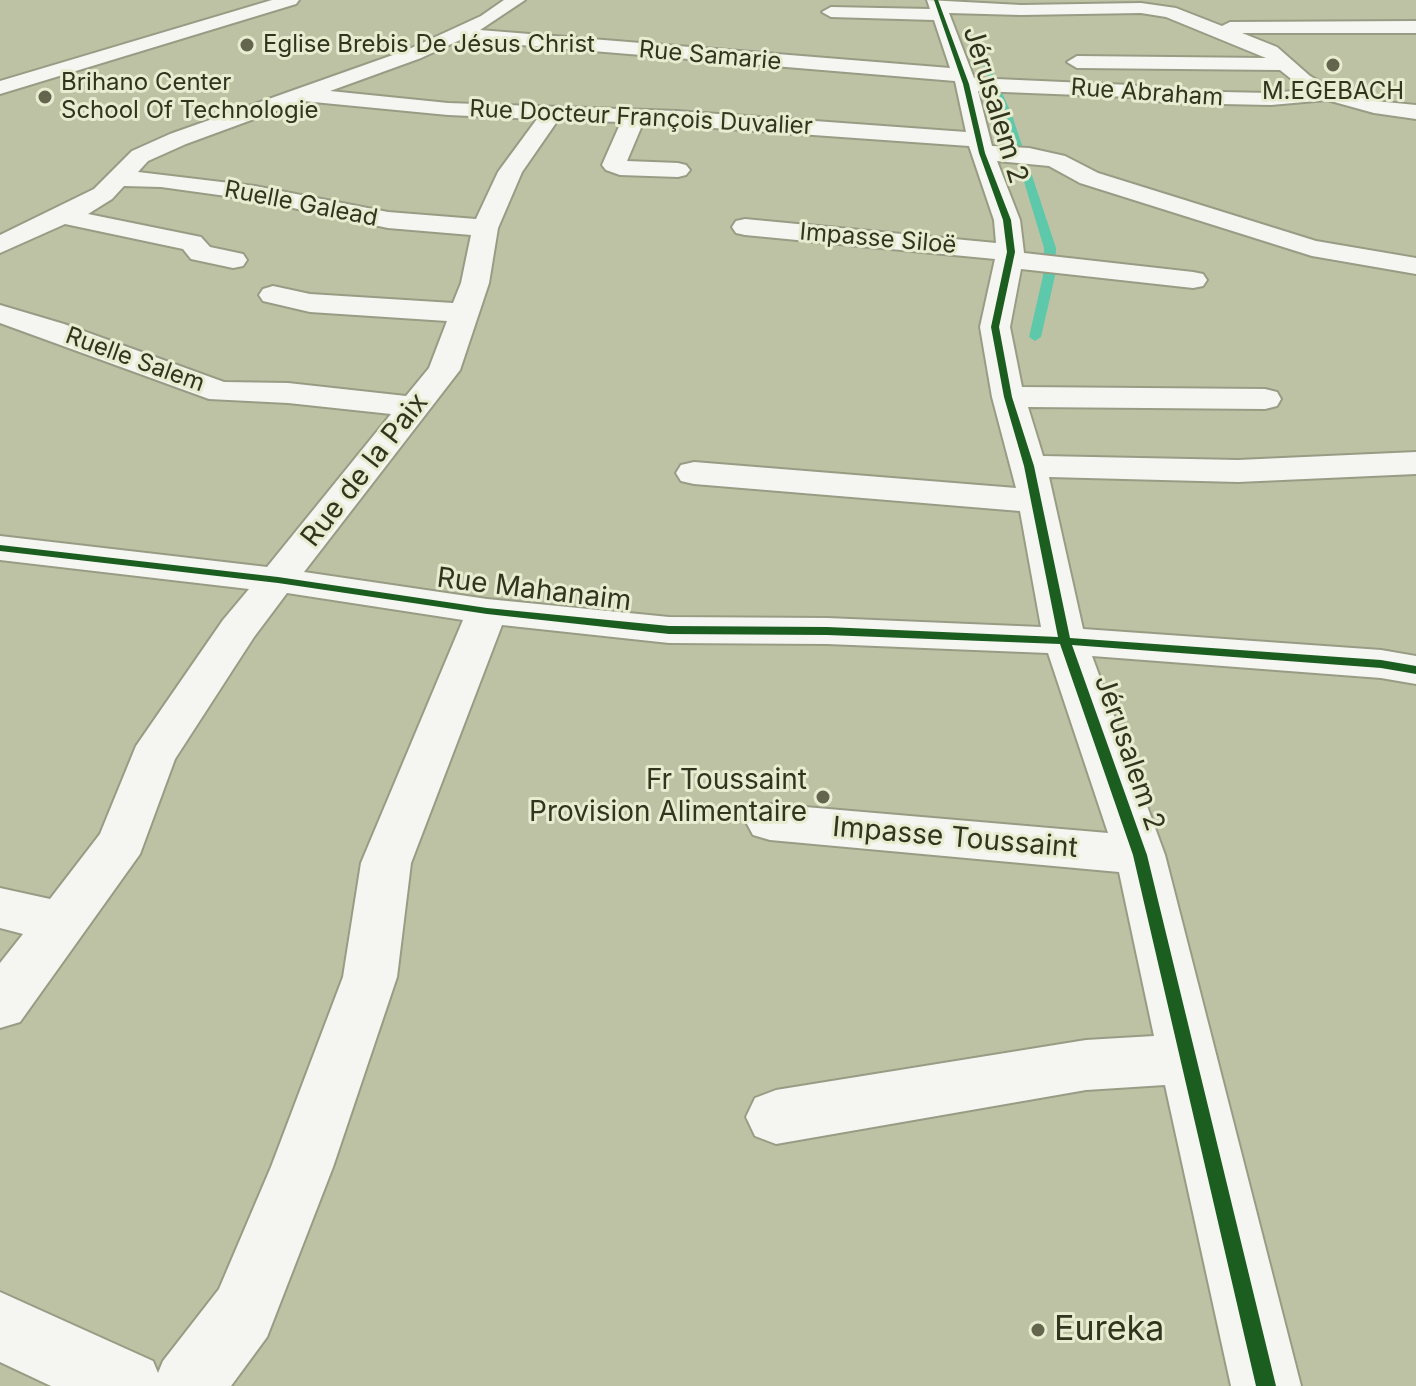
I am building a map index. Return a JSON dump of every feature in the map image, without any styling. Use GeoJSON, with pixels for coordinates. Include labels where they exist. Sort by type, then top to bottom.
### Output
{"type":"FeatureCollection","features":[{"type":"Feature","properties":{"kind":"street"},"geometry":{"type":"LineString","coordinates":[[0,88],[290,0]]}},
{"type":"Feature","properties":{"kind":"street"},"geometry":{"type":"LineString","coordinates":[[0,245],[103,194],[140,156],[460,34],[516,0]]}},
{"type":"Feature","properties":{"kind":"street"},"geometry":{"type":"LineString","coordinates":[[831,12],[939,8],[1141,8],[1170,12],[1218,28],[1270,51],[1283,64],[1328,94],[1374,107],[1416,112]]}},
{"type":"Feature","properties":{"kind":"street","name":"Jérusalem 2"},"geometry":{"type":"LineString","coordinates":[[939,8],[967,69],[998,150],[1010,255],[995,327],[1008,397],[1032,483],[1065,641],[1140,855],[1266,1386]]}},
{"type":"Feature","properties":{"kind":"street"},"geometry":{"type":"LineString","coordinates":[[1218,28],[1416,27]]}},
{"type":"Feature","properties":{"kind":"street","name":"Rue Samarie"},"geometry":{"type":"LineString","coordinates":[[460,34],[967,69]]}},
{"type":"Feature","properties":{"kind":"street"},"geometry":{"type":"LineString","coordinates":[[1053,61],[1283,64]]}},
{"type":"Feature","properties":{"kind":"street","name":"Rue Abraham"},"geometry":{"type":"LineString","coordinates":[[967,69],[1083,88],[1199,98],[1271,99],[1328,94]]}},
{"type":"Feature","properties":{"kind":"street","name":"Rue Docteur François Duvalier"},"geometry":{"type":"LineString","coordinates":[[304,95],[448,109],[835,127],[998,150],[1057,161],[1089,178],[1312,248],[1416,266]]}},
{"type":"Feature","properties":{"kind":"street","name":"Rue de la Paix"},"geometry":{"type":"LineString","coordinates":[[0,1005],[122,841],[152,757],[238,629],[444,370],[475,283],[485,228],[510,172],[553,112]]}},
{"type":"Feature","properties":{"kind":"street"},"geometry":{"type":"LineString","coordinates":[[635,116],[614,165],[620,168],[678,170]]}},
{"type":"Feature","properties":{"kind":"street","name":"Ruelle Galead"},"geometry":{"type":"LineString","coordinates":[[118,179],[161,180],[255,193],[388,220],[485,228]]}},
{"type":"Feature","properties":{"kind":"street"},"geometry":{"type":"LineString","coordinates":[[62,216],[192,243],[201,253],[233,260]]}},
{"type":"Feature","properties":{"kind":"street","name":"Impasse Siloë"},"geometry":{"type":"LineString","coordinates":[[745,227],[1010,255],[1193,280]]}},
{"type":"Feature","properties":{"kind":"street"},"geometry":{"type":"LineString","coordinates":[[273,295],[310,303],[465,313]]}},
{"type":"Feature","properties":{"kind":"street","name":"Ruelle Salem"},"geometry":{"type":"LineString","coordinates":[[0,314],[66,334],[220,392],[288,393],[416,407]]}},
{"type":"Feature","properties":{"kind":"street"},"geometry":{"type":"LineString","coordinates":[[1008,397],[1265,399]]}},
{"type":"Feature","properties":{"kind":"street"},"geometry":{"type":"LineString","coordinates":[[694,473],[1032,483],[1416,463]]}},
{"type":"Feature","properties":{"kind":"street","name":"Rue Mahanaim"},"geometry":{"type":"LineString","coordinates":[[0,548],[278,580],[487,611],[669,630],[827,631],[1065,641],[1381,664],[1416,670]]}},
{"type":"Feature","properties":{"kind":"street"},"geometry":{"type":"LineString","coordinates":[[188,1386],[243,1313],[302,1167],[370,977],[386,863],[487,611]]}},
{"type":"Feature","properties":{"kind":"street","name":"Impasse Toussaint"},"geometry":{"type":"LineString","coordinates":[[770,822],[1140,855]]}},
{"type":"Feature","properties":{"kind":"street"},"geometry":{"type":"LineString","coordinates":[[0,908],[61,922]]}},
{"type":"Feature","properties":{"kind":"street"},"geometry":{"type":"LineString","coordinates":[[776,1117],[1086,1065],[1187,1059]]}},
{"type":"Feature","properties":{"kind":"street"},"geometry":{"type":"LineString","coordinates":[[0,1326],[128,1386]]}},
{"type":"Feature","properties":{"kind":"waterway"},"geometry":{"type":"LineString","coordinates":[[973,37],[1008,115],[1050,248],[1049,276],[1035,337]]}},
{"type":"Feature","properties":{"kind":"cycle path"},"geometry":{"type":"LineString","coordinates":[[936,0],[966,84],[982,153],[1007,220],[1011,252],[995,327],[1008,397],[1029,466],[1065,641],[1140,855],[1266,1386]]}},
{"type":"Feature","properties":{"kind":"cycle path"},"geometry":{"type":"LineString","coordinates":[[0,548],[278,580],[487,611],[669,630],[827,631],[1065,641],[1381,664],[1416,670]]}},
{"type":"Feature","properties":{"kind":"place","name":"Eglise Brebis De Jésus Christ"},"geometry":{"type":"Point","coordinates":[247,45]}},
{"type":"Feature","properties":{"kind":"place","name":"M.EGEBACH"},"geometry":{"type":"Point","coordinates":[1333,65]}},
{"type":"Feature","properties":{"kind":"place","name":"Brihano Center School Of Technologie"},"geometry":{"type":"Point","coordinates":[45,97]}},
{"type":"Feature","properties":{"kind":"place","name":"Fr Toussaint Provision Alimentaire"},"geometry":{"type":"Point","coordinates":[823,797]}},
{"type":"Feature","properties":{"kind":"place","name":"Eureka"},"geometry":{"type":"Point","coordinates":[1038,1330]}}]}
